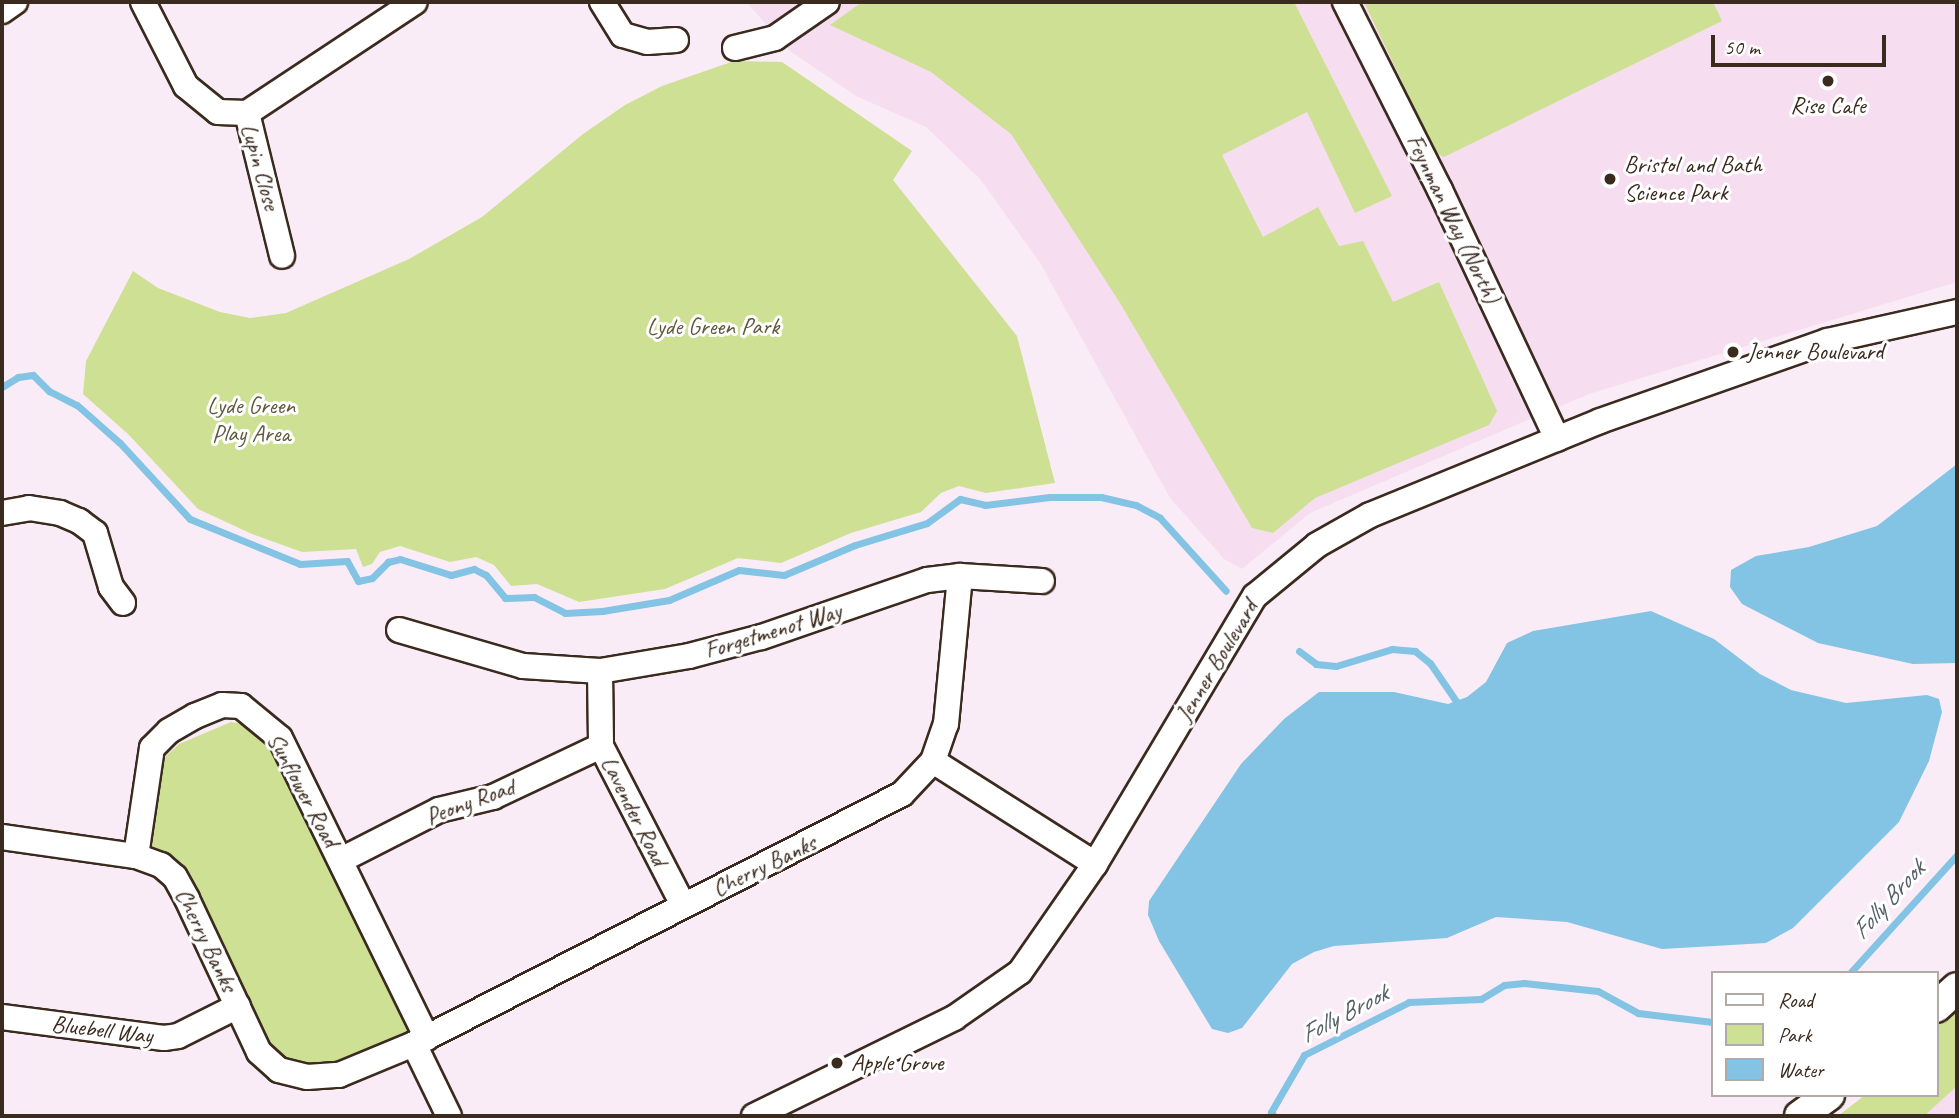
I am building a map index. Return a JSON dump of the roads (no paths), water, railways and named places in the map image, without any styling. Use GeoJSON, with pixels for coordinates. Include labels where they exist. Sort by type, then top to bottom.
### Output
{"type":"FeatureCollection","features":[{"type":"Feature","properties":{"kind":"street"},"geometry":{"type":"LineString","coordinates":[[2,11],[15,2]]}},
{"type":"Feature","properties":{"kind":"street","name":"Lupin Close"},"geometry":{"type":"LineString","coordinates":[[143,2],[158,38],[186,86],[218,112],[247,113],[282,256]]}},
{"type":"Feature","properties":{"kind":"street"},"geometry":{"type":"LineString","coordinates":[[247,113],[415,2]]}},
{"type":"Feature","properties":{"kind":"street"},"geometry":{"type":"LineString","coordinates":[[601,2],[623,35],[647,42],[676,40]]}},
{"type":"Feature","properties":{"kind":"street"},"geometry":{"type":"LineString","coordinates":[[735,48],[775,38],[827,2]]}},
{"type":"Feature","properties":{"kind":"street","name":"Feynman Way (North)"},"geometry":{"type":"LineString","coordinates":[[1345,2],[1440,190],[1557,439]]}},
{"type":"Feature","properties":{"kind":"street","name":"Jenner Boulevard"},"geometry":{"type":"LineString","coordinates":[[754,1116],[780,1111],[954,1018],[992,994],[1038,950],[1095,864],[1220,650],[1265,585],[1317,545],[1370,514],[1557,439],[1827,341],[1957,312]]}},
{"type":"Feature","properties":{"kind":"street"},"geometry":{"type":"LineString","coordinates":[[2,513],[29,508],[60,513],[79,521],[95,533],[111,587],[123,603]]}},
{"type":"Feature","properties":{"kind":"street"},"geometry":{"type":"LineString","coordinates":[[960,576],[946,724],[933,761],[1095,864]]}},
{"type":"Feature","properties":{"kind":"street","name":"Forgetmenot Way"},"geometry":{"type":"LineString","coordinates":[[399,630],[523,666],[600,671],[725,647],[927,580],[960,576],[1042,581]]}},
{"type":"Feature","properties":{"kind":"street","name":"Lavender Road"},"geometry":{"type":"LineString","coordinates":[[600,671],[601,746],[683,905]]}},
{"type":"Feature","properties":{"kind":"street","name":"Sunflower Road"},"geometry":{"type":"LineString","coordinates":[[136,856],[152,748],[169,731],[222,705],[241,706],[281,738],[341,860],[420,1041]]}},
{"type":"Feature","properties":{"kind":"street","name":"Peony Road"},"geometry":{"type":"LineString","coordinates":[[341,860],[439,810],[494,797],[601,746]]}},
{"type":"Feature","properties":{"kind":"street","name":"Cherry Banks"},"geometry":{"type":"LineString","coordinates":[[2,837],[136,856],[161,865],[175,877],[259,1052],[279,1070],[307,1077],[339,1075],[420,1041],[683,905],[884,806],[933,761]]}},
{"type":"Feature","properties":{"kind":"street"},"geometry":{"type":"LineString","coordinates":[[1938,1005],[1957,988]]}},
{"type":"Feature","properties":{"kind":"street","name":"Bluebell Way"},"geometry":{"type":"LineString","coordinates":[[2,1017],[164,1038],[178,1036],[237,1006]]}},
{"type":"Feature","properties":{"kind":"street"},"geometry":{"type":"LineString","coordinates":[[420,1041],[449,1116]]}},
{"type":"Feature","properties":{"kind":"street"},"geometry":{"type":"LineString","coordinates":[[1800,1116],[1826,1097]]}},
{"type":"Feature","properties":{"kind":"water"},"geometry":{"type":"Polygon","coordinates":[[[1957,464],[1957,663],[1913,664],[1818,643],[1742,604],[1730,587],[1731,570],[1756,556],[1809,547],[1877,526],[1957,464]]]}},
{"type":"Feature","properties":{"kind":"water"},"geometry":{"type":"Polygon","coordinates":[[[1651,611],[1714,639],[1760,674],[1791,690],[1846,703],[1927,695],[1939,699],[1942,712],[1929,761],[1899,822],[1793,928],[1766,943],[1662,949],[1567,922],[1496,917],[1447,938],[1334,946],[1314,952],[1292,964],[1242,1028],[1228,1033],[1212,1029],[1159,941],[1148,915],[1149,901],[1241,764],[1284,719],[1319,692],[1394,692],[1448,704],[1467,697],[1486,682],[1507,643],[1533,631],[1651,611]]]}},
{"type":"Feature","properties":{"kind":"waterway"},"geometry":{"type":"LineString","coordinates":[[2,387],[18,377],[33,375],[49,391],[77,405],[120,443],[190,519],[300,564],[347,561],[358,581],[372,578],[388,562],[400,559],[451,575],[474,569],[486,575],[505,598],[534,597],[565,613],[602,611],[669,600],[739,570],[784,575],[855,545],[927,523],[960,499],[985,505],[1050,497],[1101,497],[1136,505],[1160,518],[1226,591]]}},
{"type":"Feature","properties":{"kind":"waterway"},"geometry":{"type":"LineString","coordinates":[[1299,651],[1316,664],[1336,666],[1392,649],[1415,651],[1430,663],[1456,701]]}},
{"type":"Feature","properties":{"kind":"waterway","name":"Folly Brook"},"geometry":{"type":"LineString","coordinates":[[1852,971],[1957,855]]}},
{"type":"Feature","properties":{"kind":"waterway","name":"Folly Brook"},"geometry":{"type":"LineString","coordinates":[[1274,1116],[1271,1112],[1304,1055],[1409,1002],[1481,999],[1504,985],[1524,983],[1598,991],[1638,1013],[1710,1022]]}},
{"type":"Feature","properties":{"kind":"place","name":"Rise Cafe"},"geometry":{"type":"Point","coordinates":[1828,81]}},
{"type":"Feature","properties":{"kind":"place","name":"Bristol and Bath Science Park"},"geometry":{"type":"Point","coordinates":[1610,179]}},
{"type":"Feature","properties":{"kind":"place","name":"Jenner Boulevard"},"geometry":{"type":"Point","coordinates":[1733,352]}},
{"type":"Feature","properties":{"kind":"place","name":"Apple Grove"},"geometry":{"type":"Point","coordinates":[837,1063]}},
{"type":"Feature","properties":{"kind":"park label","name":"Lyde Green Park"},"geometry":{"type":"Point","coordinates":[713,327]}},
{"type":"Feature","properties":{"kind":"park label","name":"Lyde Green Play Area"},"geometry":{"type":"Point","coordinates":[251,420]}}]}
